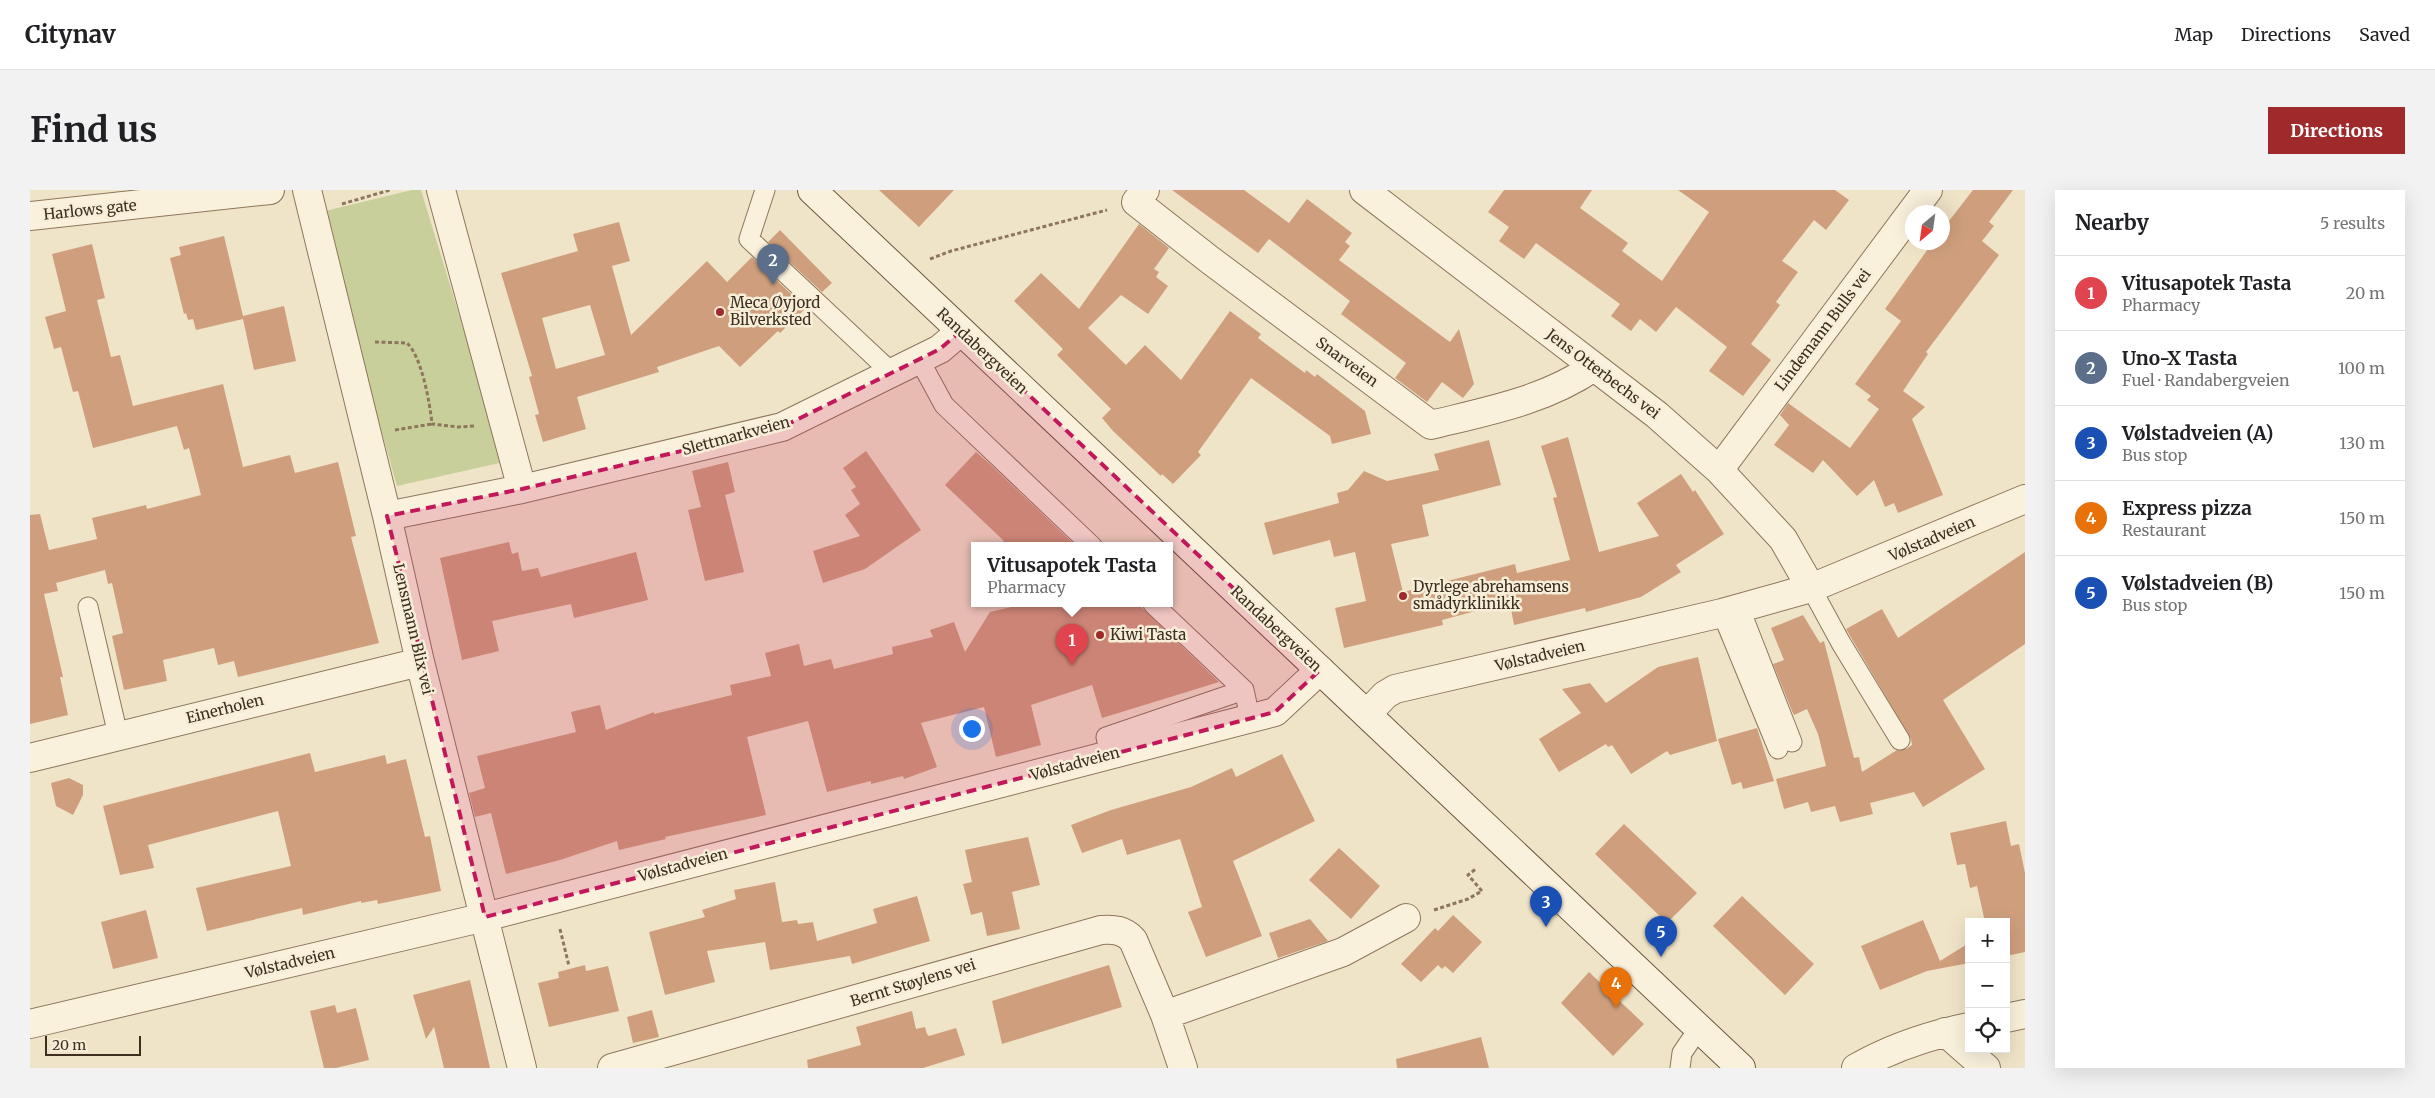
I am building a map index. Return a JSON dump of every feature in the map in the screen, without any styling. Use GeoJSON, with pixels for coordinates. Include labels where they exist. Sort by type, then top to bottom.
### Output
{"type":"FeatureCollection","features":[{"type":"Feature","properties":{"kind":"street","name":"Harlows gate"},"geometry":{"type":"LineString","coordinates":[[30,216],[270,190]]}},
{"type":"Feature","properties":{"kind":"street"},"geometry":{"type":"LineString","coordinates":[[441,190],[522,489]]}},
{"type":"Feature","properties":{"kind":"street","name":"Randabergveien"},"geometry":{"type":"LineString","coordinates":[[812,190],[1741,1068]]}},
{"type":"Feature","properties":{"kind":"street","name":"Jens Otterbechs vei"},"geometry":{"type":"LineString","coordinates":[[1364,190],[1657,415],[1719,470],[1783,539],[1811,588]]}},
{"type":"Feature","properties":{"kind":"street","name":"Lindemann Bulls vei"},"geometry":{"type":"LineString","coordinates":[[1719,470],[1917,194]]}},
{"type":"Feature","properties":{"kind":"street","name":"Snarveien"},"geometry":{"type":"LineString","coordinates":[[1140,196],[1210,260],[1431,425],[1541,396],[1569,384],[1594,367]]}},
{"type":"Feature","properties":{"kind":"street","name":"Lensmann Blix vei"},"geometry":{"type":"LineString","coordinates":[[309,201],[420,662],[522,1068]]}},
{"type":"Feature","properties":{"kind":"street","name":"Slettmarkveien"},"geometry":{"type":"LineString","coordinates":[[386,516],[522,489],[782,427],[940,349],[961,331]]}},
{"type":"Feature","properties":{"kind":"street","name":"Vølstadveien"},"geometry":{"type":"LineString","coordinates":[[1367,714],[1385,695],[1395,689],[1731,611],[1811,588],[2025,499]]}},
{"type":"Feature","properties":{"kind":"street","name":"Einerholen"},"geometry":{"type":"LineString","coordinates":[[30,758],[420,662]]}},
{"type":"Feature","properties":{"kind":"street","name":"Vølstadveien"},"geometry":{"type":"LineString","coordinates":[[30,1024],[485,917],[1275,712],[1320,670]]}},
{"type":"Feature","properties":{"kind":"street"},"geometry":{"type":"LineString","coordinates":[[1165,1015],[1343,952],[1406,918]]}},
{"type":"Feature","properties":{"kind":"street","name":"Bernt Støylens vei"},"geometry":{"type":"LineString","coordinates":[[612,1068],[1101,930],[1120,931],[1128,934],[1133,940],[1165,1015],[1183,1068]]}},
{"type":"Feature","properties":{"kind":"street"},"geometry":{"type":"LineString","coordinates":[[2010,1017],[2025,1014]]}},
{"type":"Feature","properties":{"kind":"street"},"geometry":{"type":"LineString","coordinates":[[1856,1068],[1880,1055],[1957,1029],[1986,1068]]}},
{"type":"Feature","properties":{"kind":"lane"},"geometry":{"type":"LineString","coordinates":[[765,190],[749,239],[892,373]]}},
{"type":"Feature","properties":{"kind":"lane"},"geometry":{"type":"LineString","coordinates":[[919,359],[944,405],[1088,542]]}},
{"type":"Feature","properties":{"kind":"lane"},"geometry":{"type":"LineString","coordinates":[[1811,588],[1841,643],[1900,740]]}},
{"type":"Feature","properties":{"kind":"lane"},"geometry":{"type":"LineString","coordinates":[[1156,607],[1244,690],[1250,718]]}},
{"type":"Feature","properties":{"kind":"lane"},"geometry":{"type":"LineString","coordinates":[[88,608],[118,735]]}},
{"type":"Feature","properties":{"kind":"lane"},"geometry":{"type":"LineString","coordinates":[[1731,611],[1785,745]]}},
{"type":"Feature","properties":{"kind":"lane"},"geometry":{"type":"LineString","coordinates":[[1110,755],[1106,737],[1244,690]]}},
{"type":"Feature","properties":{"kind":"lane"},"geometry":{"type":"LineString","coordinates":[[1680,1068],[1682,1052],[1699,1028]]}},
{"type":"Feature","properties":{"kind":"path"},"geometry":{"type":"LineString","coordinates":[[309,201],[390,190]]}},
{"type":"Feature","properties":{"kind":"path"},"geometry":{"type":"LineString","coordinates":[[924,260],[1140,196]]}},
{"type":"Feature","properties":{"kind":"path"},"geometry":{"type":"LineString","coordinates":[[345,348],[373,342],[407,343],[412,348],[424,381],[432,424],[458,427],[495,424],[507,430]]}},
{"type":"Feature","properties":{"kind":"path"},"geometry":{"type":"LineString","coordinates":[[1406,918],[1468,899],[1482,891],[1468,876],[1477,868]]}},
{"type":"Feature","properties":{"kind":"path"},"geometry":{"type":"LineString","coordinates":[[552,900],[569,966]]}},
{"type":"Feature","properties":{"kind":"highlighted area"},"geometry":{"type":"Polygon","coordinates":[[[961,331],[1320,670],[1275,712],[485,917],[387,516],[522,489],[782,427],[940,349],[961,331]]]}},
{"type":"Feature","properties":{"kind":"green space"},"geometry":{"type":"Polygon","coordinates":[[[412,190],[421,190],[504,462],[397,486],[355,337],[325,211],[412,190]]]}},
{"type":"Feature","properties":{"kind":"building"},"geometry":{"type":"Polygon","coordinates":[[[879,190],[954,190],[919,227],[879,190]]]}},
{"type":"Feature","properties":{"kind":"building"},"geometry":{"type":"Polygon","coordinates":[[[1172,190],[1244,190],[1289,223],[1307,199],[1352,233],[1345,242],[1350,246],[1339,260],[1450,342],[1459,329],[1474,384],[1463,398],[1442,382],[1427,402],[1395,378],[1406,363],[1341,314],[1350,301],[1269,239],[1258,253],[1172,190]]]}},
{"type":"Feature","properties":{"kind":"building"},"geometry":{"type":"Polygon","coordinates":[[[1504,190],[1592,190],[1580,208],[1628,243],[1622,251],[1662,281],[1709,212],[1678,190],[1835,190],[1849,200],[1826,230],[1814,220],[1782,261],[1798,272],[1776,302],[1780,305],[1751,344],[1771,360],[1743,396],[1709,371],[1727,347],[1676,307],[1656,332],[1640,319],[1631,331],[1611,316],[1620,304],[1536,243],[1524,259],[1499,241],[1509,227],[1488,212],[1504,190]]]}},
{"type":"Feature","properties":{"kind":"building"},"geometry":{"type":"Polygon","coordinates":[[[1973,190],[2013,190],[1989,222],[1994,226],[1982,241],[1999,255],[1926,352],[1928,354],[1903,391],[1925,407],[1912,419],[1943,495],[1898,513],[1894,503],[1885,507],[1874,480],[1857,496],[1823,460],[1813,473],[1774,445],[1789,425],[1780,415],[1788,403],[1850,448],[1879,409],[1867,400],[1871,396],[1855,384],[1901,321],[1885,309],[1927,250],[1950,250],[1950,220],[1973,190]]]}},
{"type":"Feature","properties":{"kind":"building"},"geometry":{"type":"Polygon","coordinates":[[[619,222],[630,261],[612,266],[631,335],[707,261],[727,282],[752,257],[806,308],[780,333],[778,331],[740,367],[719,346],[657,367],[659,372],[577,397],[586,429],[543,442],[535,415],[539,414],[529,377],[532,376],[501,273],[578,251],[573,234],[619,222]],[[590,305],[542,318],[556,369],[605,355],[590,305]]]}},
{"type":"Feature","properties":{"kind":"building"},"geometry":{"type":"Polygon","coordinates":[[[1139,224],[1169,248],[1154,269],[1159,272],[1156,277],[1168,286],[1148,314],[1121,295],[1088,328],[1126,365],[1145,345],[1181,380],[1230,311],[1261,334],[1258,338],[1305,373],[1306,370],[1315,377],[1317,374],[1365,411],[1371,434],[1332,444],[1330,436],[1251,378],[1198,452],[1201,455],[1173,484],[1162,474],[1161,476],[1113,431],[1102,418],[1111,409],[1057,355],[1063,349],[1014,301],[1041,273],[1079,309],[1139,224]]]}},
{"type":"Feature","properties":{"kind":"building"},"geometry":{"type":"Polygon","coordinates":[[[780,230],[832,283],[822,292],[768,242],[780,230]]]}},
{"type":"Feature","properties":{"kind":"building"},"geometry":{"type":"Polygon","coordinates":[[[224,236],[243,316],[284,306],[296,361],[254,370],[243,319],[196,330],[193,319],[188,320],[186,313],[184,314],[170,258],[181,255],[179,247],[224,236]]]}},
{"type":"Feature","properties":{"kind":"building"},"geometry":{"type":"Polygon","coordinates":[[[92,244],[105,298],[97,300],[111,357],[120,355],[133,406],[223,384],[243,467],[290,455],[295,473],[338,462],[356,536],[351,537],[379,643],[238,677],[234,661],[218,665],[214,648],[163,660],[167,681],[124,690],[112,636],[123,633],[112,583],[108,584],[105,570],[56,583],[58,591],[44,594],[63,677],[60,677],[68,715],[30,724],[30,515],[40,514],[49,550],[97,539],[92,518],[146,505],[147,509],[201,495],[189,448],[184,450],[177,426],[93,448],[78,391],[73,392],[61,347],[54,349],[45,317],[66,311],[52,254],[92,244]]]}},
{"type":"Feature","properties":{"kind":"building"},"geometry":{"type":"Polygon","coordinates":[[[1568,437],[1599,552],[1659,536],[1637,503],[1681,474],[1693,492],[1695,490],[1724,534],[1676,565],[1681,572],[1641,597],[1586,612],[1585,608],[1514,625],[1511,609],[1503,610],[1502,604],[1442,620],[1443,625],[1344,648],[1335,608],[1366,601],[1355,552],[1334,557],[1330,540],[1273,555],[1264,523],[1339,503],[1337,493],[1348,490],[1364,471],[1387,481],[1439,470],[1434,454],[1489,440],[1501,485],[1422,505],[1429,536],[1391,544],[1403,592],[1515,564],[1517,573],[1570,560],[1553,498],[1557,497],[1541,446],[1568,437]]]}},
{"type":"Feature","properties":{"kind":"building"},"geometry":{"type":"Polygon","coordinates":[[[866,451],[921,530],[865,569],[823,583],[813,551],[860,536],[845,515],[860,504],[851,490],[856,487],[843,468],[866,451]]]}},
{"type":"Feature","properties":{"kind":"building"},"geometry":{"type":"Polygon","coordinates":[[[976,452],[1072,542],[1004,542],[945,485],[976,452]]]}},
{"type":"Feature","properties":{"kind":"building"},"geometry":{"type":"Polygon","coordinates":[[[728,462],[735,492],[725,495],[744,572],[705,581],[688,510],[701,507],[692,471],[728,462]]]}},
{"type":"Feature","properties":{"kind":"building"},"geometry":{"type":"Polygon","coordinates":[[[509,542],[512,554],[518,552],[522,571],[538,568],[541,577],[636,552],[648,600],[574,618],[571,604],[492,621],[499,651],[462,660],[440,558],[509,542]]]}},
{"type":"Feature","properties":{"kind":"building"},"geometry":{"type":"Polygon","coordinates":[[[2025,552],[2025,644],[1943,700],[1985,769],[1923,807],[1914,792],[1870,803],[1873,814],[1840,822],[1835,806],[1811,812],[1808,802],[1784,809],[1776,779],[1826,766],[1818,734],[1807,709],[1794,715],[1773,664],[1784,660],[1771,628],[1803,615],[1820,643],[1824,641],[1854,758],[1859,757],[1862,772],[1897,750],[1906,749],[1912,745],[1911,739],[1846,629],[1882,609],[1898,638],[2025,552]]]}},
{"type":"Feature","properties":{"kind":"building"},"geometry":{"type":"Polygon","coordinates":[[[1011,607],[1141,607],[1219,682],[1102,718],[1092,685],[1031,705],[1041,745],[996,757],[984,707],[921,723],[937,767],[904,779],[903,776],[871,784],[871,781],[827,792],[808,721],[747,737],[766,815],[665,837],[666,839],[619,850],[617,841],[560,860],[506,874],[491,813],[475,817],[469,793],[485,788],[477,756],[576,732],[571,712],[600,705],[606,730],[654,712],[654,714],[732,695],[730,685],[771,676],[765,653],[799,644],[804,666],[831,659],[834,669],[893,654],[892,647],[933,637],[930,630],[954,622],[965,652],[990,612],[1011,607]]]}},
{"type":"Feature","properties":{"kind":"building"},"geometry":{"type":"Polygon","coordinates":[[[1698,657],[1717,741],[1670,755],[1667,751],[1631,774],[1612,745],[1608,747],[1606,744],[1559,772],[1539,739],[1581,713],[1562,689],[1590,683],[1606,703],[1658,667],[1698,657]]]}},
{"type":"Feature","properties":{"kind":"building"},"geometry":{"type":"Polygon","coordinates":[[[1757,728],[1774,781],[1743,789],[1741,782],[1732,785],[1718,739],[1757,728]]]}},
{"type":"Feature","properties":{"kind":"building"},"geometry":{"type":"Polygon","coordinates":[[[310,753],[315,772],[385,755],[387,764],[406,759],[425,837],[430,836],[441,891],[378,904],[377,900],[361,903],[361,901],[303,915],[302,908],[207,931],[196,888],[291,866],[278,811],[148,845],[154,868],[120,875],[103,806],[310,753]]]}},
{"type":"Feature","properties":{"kind":"building"},"geometry":{"type":"Polygon","coordinates":[[[1282,754],[1315,821],[1233,861],[1262,936],[1206,957],[1188,912],[1202,907],[1180,839],[1127,855],[1122,839],[1082,853],[1071,825],[1111,810],[1191,787],[1232,768],[1236,777],[1282,754]]]}},
{"type":"Feature","properties":{"kind":"building"},"geometry":{"type":"Polygon","coordinates":[[[69,778],[83,785],[83,795],[73,815],[56,806],[51,783],[69,778]]]}},
{"type":"Feature","properties":{"kind":"building"},"geometry":{"type":"Polygon","coordinates":[[[2006,821],[2011,846],[2019,844],[2025,873],[2025,952],[2010,955],[2010,918],[1984,918],[1977,886],[1970,888],[1965,864],[1957,865],[1950,833],[2006,821]]]}},
{"type":"Feature","properties":{"kind":"building"},"geometry":{"type":"Polygon","coordinates":[[[1624,824],[1697,893],[1667,923],[1595,854],[1624,824]]]}},
{"type":"Feature","properties":{"kind":"building"},"geometry":{"type":"Polygon","coordinates":[[[1028,837],[1040,885],[1012,892],[1020,929],[987,936],[982,912],[971,915],[963,884],[972,882],[965,850],[1028,837]]]}},
{"type":"Feature","properties":{"kind":"building"},"geometry":{"type":"Polygon","coordinates":[[[1339,848],[1380,886],[1351,919],[1309,880],[1339,848]]]}},
{"type":"Feature","properties":{"kind":"building"},"geometry":{"type":"Polygon","coordinates":[[[775,882],[782,922],[797,920],[798,924],[813,922],[817,941],[877,923],[873,909],[917,896],[930,941],[852,964],[850,956],[770,970],[765,942],[707,951],[715,982],[665,995],[649,932],[705,917],[702,910],[736,899],[734,890],[775,882]]]}},
{"type":"Feature","properties":{"kind":"building"},"geometry":{"type":"Polygon","coordinates":[[[1742,896],[1814,964],[1785,995],[1713,926],[1742,896]]]}},
{"type":"Feature","properties":{"kind":"building"},"geometry":{"type":"Polygon","coordinates":[[[146,910],[158,958],[113,969],[101,922],[146,910]]]}},
{"type":"Feature","properties":{"kind":"building"},"geometry":{"type":"Polygon","coordinates":[[[1453,915],[1482,942],[1453,973],[1445,966],[1442,969],[1438,965],[1421,982],[1401,964],[1435,928],[1438,931],[1453,915]]]}},
{"type":"Feature","properties":{"kind":"building"},"geometry":{"type":"Polygon","coordinates":[[[1310,919],[1328,941],[1278,958],[1269,933],[1310,919]]]}},
{"type":"Feature","properties":{"kind":"building"},"geometry":{"type":"Polygon","coordinates":[[[1923,920],[1940,961],[1965,945],[1965,964],[1927,971],[1880,990],[1861,946],[1923,920]]]}},
{"type":"Feature","properties":{"kind":"building"},"geometry":{"type":"Polygon","coordinates":[[[585,965],[586,971],[608,966],[619,1011],[549,1027],[538,983],[559,978],[558,972],[585,965]]]}},
{"type":"Feature","properties":{"kind":"building"},"geometry":{"type":"Polygon","coordinates":[[[1109,965],[1122,1007],[1002,1044],[992,1001],[1109,965]]]}},
{"type":"Feature","properties":{"kind":"building"},"geometry":{"type":"Polygon","coordinates":[[[1589,972],[1644,1024],[1613,1056],[1561,1003],[1589,972]]]}},
{"type":"Feature","properties":{"kind":"building"},"geometry":{"type":"Polygon","coordinates":[[[470,980],[490,1068],[444,1068],[434,1027],[426,1039],[413,995],[470,980]]]}},
{"type":"Feature","properties":{"kind":"building"},"geometry":{"type":"Polygon","coordinates":[[[335,1005],[337,1013],[356,1008],[369,1060],[336,1068],[324,1068],[310,1011],[335,1005]]]}},
{"type":"Feature","properties":{"kind":"building"},"geometry":{"type":"Polygon","coordinates":[[[652,1010],[659,1037],[633,1043],[627,1017],[652,1010]]]}},
{"type":"Feature","properties":{"kind":"building"},"geometry":{"type":"Polygon","coordinates":[[[912,1011],[916,1029],[925,1027],[929,1036],[956,1028],[965,1055],[923,1068],[808,1068],[807,1060],[861,1045],[856,1027],[912,1011]]]}},
{"type":"Feature","properties":{"kind":"building"},"geometry":{"type":"Polygon","coordinates":[[[1481,1037],[1489,1068],[1397,1068],[1396,1059],[1481,1037]]]}},
{"type":"Feature","properties":{"kind":"place","name":"Uno-X Tasta"},"geometry":{"type":"Point","coordinates":[773,285]}},
{"type":"Feature","properties":{"kind":"place","name":"Meca Øyjord Bilverksted"},"geometry":{"type":"Point","coordinates":[720,312]}},
{"type":"Feature","properties":{"kind":"place","name":"Dyrlege abrehamsens smådyrklinikk"},"geometry":{"type":"Point","coordinates":[1403,596]}},
{"type":"Feature","properties":{"kind":"place","name":"Kiwi Tasta"},"geometry":{"type":"Point","coordinates":[1100,635]}},
{"type":"Feature","properties":{"kind":"place","name":"Vitusapotek Tasta"},"geometry":{"type":"Point","coordinates":[1072,665]}},
{"type":"Feature","properties":{"kind":"place","name":"Vølstadveien (A)"},"geometry":{"type":"Point","coordinates":[1546,927]}},
{"type":"Feature","properties":{"kind":"place","name":"Vølstadveien (B)"},"geometry":{"type":"Point","coordinates":[1661,957]}},
{"type":"Feature","properties":{"kind":"place","name":"Express pizza"},"geometry":{"type":"Point","coordinates":[1616,1008]}}]}
